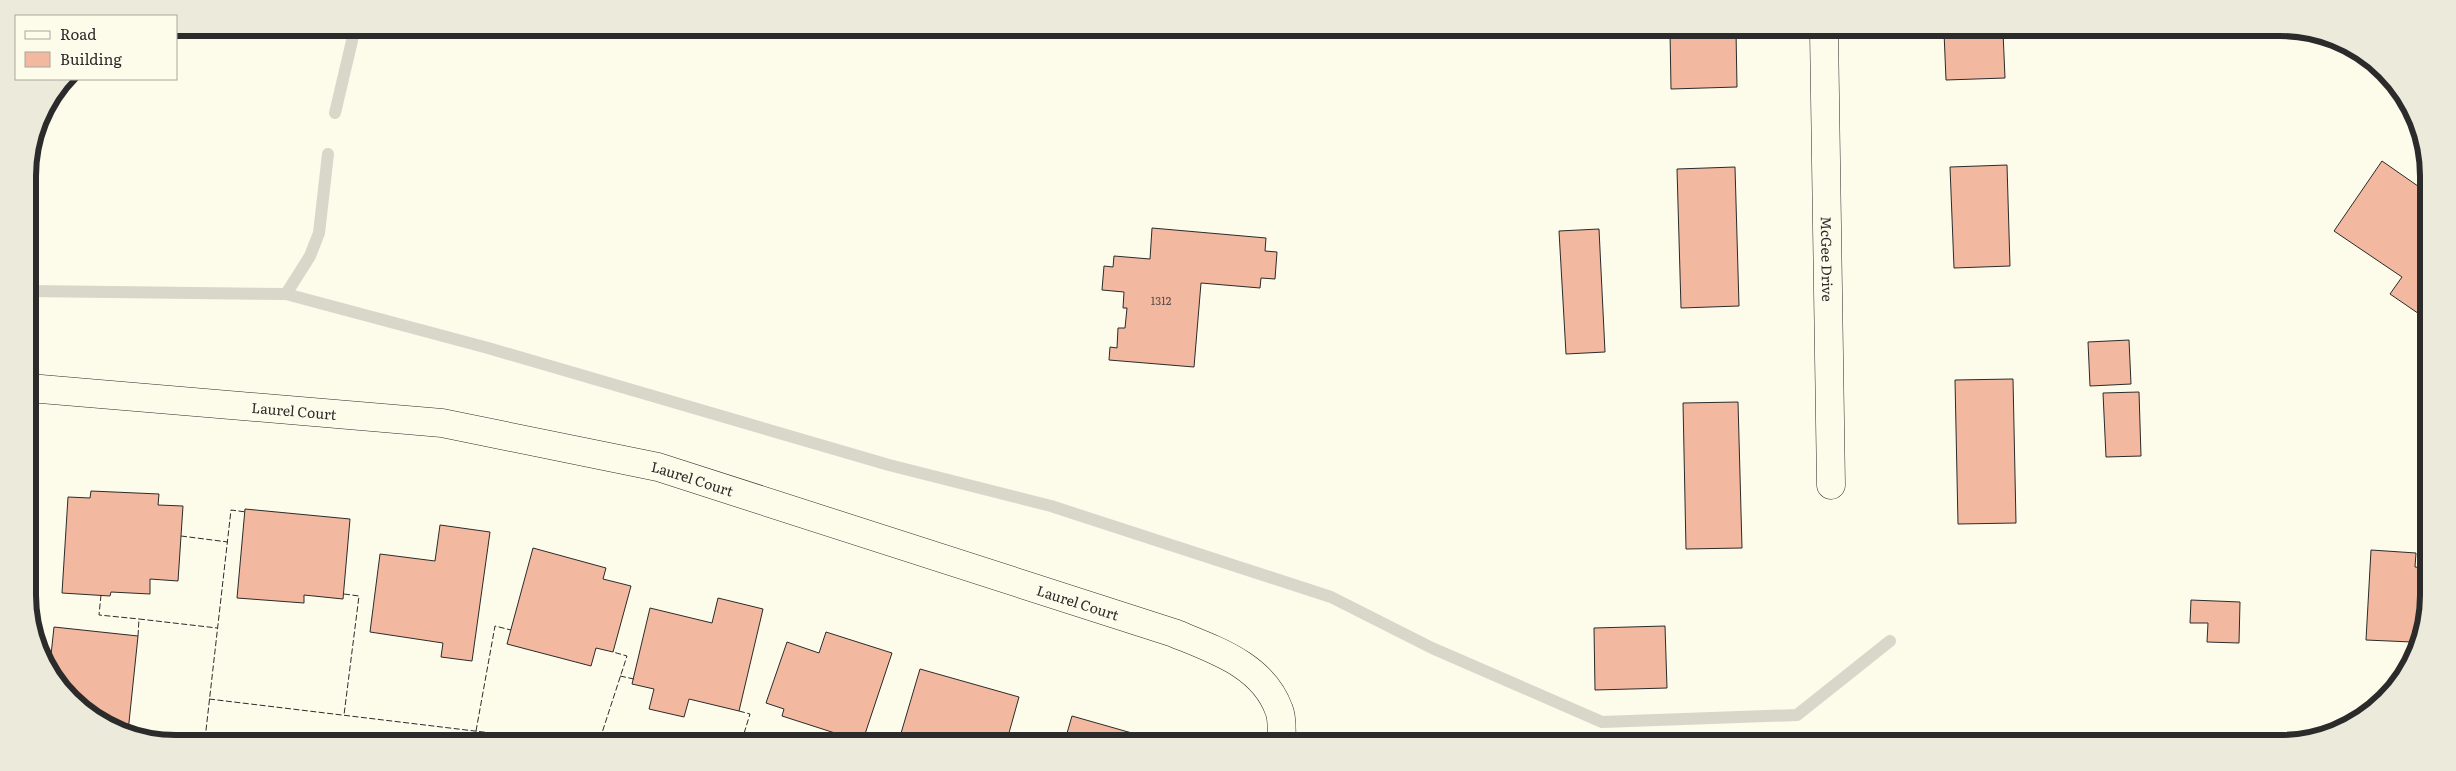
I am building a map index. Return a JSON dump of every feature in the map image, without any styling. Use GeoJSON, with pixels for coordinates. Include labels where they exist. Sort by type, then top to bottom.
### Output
{"type":"FeatureCollection","features":[{"type":"Feature","properties":{"kind":"street","name":"McGee Drive"},"geometry":{"type":"LineString","coordinates":[[1824,36],[1831,484]]}},
{"type":"Feature","properties":{"kind":"street","name":"Laurel Court"},"geometry":{"type":"LineString","coordinates":[[36,389],[442,424],[658,467],[1174,633],[1224,653],[1264,680],[1280,711],[1282,734]]}},
{"type":"Feature","properties":{"kind":"building"},"geometry":{"type":"Polygon","coordinates":[[[1670,36],[1736,36],[1737,87],[1671,89],[1670,36]]]}},
{"type":"Feature","properties":{"kind":"building"},"geometry":{"type":"Polygon","coordinates":[[[1944,36],[2003,36],[2005,78],[1946,80],[1944,36]]]}},
{"type":"Feature","properties":{"kind":"building"},"geometry":{"type":"Polygon","coordinates":[[[2382,161],[2420,188],[2420,315],[2390,294],[2402,277],[2334,231],[2382,161]]]}},
{"type":"Feature","properties":{"kind":"building"},"geometry":{"type":"Polygon","coordinates":[[[2007,165],[2010,266],[1954,268],[1950,167],[2007,165]]]}},
{"type":"Feature","properties":{"kind":"building"},"geometry":{"type":"Polygon","coordinates":[[[1735,167],[1739,306],[1681,308],[1677,169],[1735,167]]]}},
{"type":"Feature","properties":{"kind":"building"},"geometry":{"type":"Polygon","coordinates":[[[1152,228],[1266,238],[1265,251],[1277,252],[1275,279],[1261,278],[1260,288],[1201,283],[1194,367],[1109,360],[1110,347],[1117,348],[1118,328],[1125,328],[1127,308],[1123,308],[1124,292],[1102,290],[1104,266],[1113,267],[1114,256],[1150,259],[1152,228]]]}},
{"type":"Feature","properties":{"kind":"building"},"geometry":{"type":"Polygon","coordinates":[[[1599,229],[1605,352],[1566,354],[1559,231],[1599,229]]]}},
{"type":"Feature","properties":{"kind":"building"},"geometry":{"type":"Polygon","coordinates":[[[2129,340],[2131,384],[2090,386],[2088,342],[2129,340]]]}},
{"type":"Feature","properties":{"kind":"building"},"geometry":{"type":"Polygon","coordinates":[[[2013,379],[2016,523],[1958,524],[1955,380],[2013,379]]]}},
{"type":"Feature","properties":{"kind":"building"},"geometry":{"type":"Polygon","coordinates":[[[2139,392],[2141,456],[2106,457],[2103,393],[2139,392]]]}},
{"type":"Feature","properties":{"kind":"building"},"geometry":{"type":"Polygon","coordinates":[[[1738,402],[1742,548],[1686,549],[1683,403],[1738,402]]]}},
{"type":"Feature","properties":{"kind":"building"},"geometry":{"type":"Polygon","coordinates":[[[91,491],[159,494],[158,505],[183,506],[178,581],[150,579],[150,594],[111,592],[110,596],[62,593],[68,497],[90,498],[91,491]]]}},
{"type":"Feature","properties":{"kind":"building"},"geometry":{"type":"Polygon","coordinates":[[[245,509],[350,519],[343,599],[304,595],[304,603],[237,598],[245,509]]]}},
{"type":"Feature","properties":{"kind":"building"},"geometry":{"type":"Polygon","coordinates":[[[440,525],[490,532],[472,661],[441,657],[443,643],[370,632],[380,554],[435,561],[440,525]]]}},
{"type":"Feature","properties":{"kind":"building"},"geometry":{"type":"Polygon","coordinates":[[[533,548],[606,568],[603,579],[631,586],[613,652],[596,648],[591,666],[507,644],[533,548]]]}},
{"type":"Feature","properties":{"kind":"building"},"geometry":{"type":"Polygon","coordinates":[[[2371,550],[2416,553],[2415,567],[2420,568],[2420,595],[2419,613],[2411,642],[2366,640],[2371,550]]]}},
{"type":"Feature","properties":{"kind":"building"},"geometry":{"type":"Polygon","coordinates":[[[718,598],[763,609],[739,711],[689,699],[684,717],[649,709],[654,689],[632,684],[650,608],[712,623],[718,598]]]}},
{"type":"Feature","properties":{"kind":"building"},"geometry":{"type":"Polygon","coordinates":[[[2191,600],[2240,602],[2239,643],[2207,642],[2208,623],[2190,623],[2191,600]]]}},
{"type":"Feature","properties":{"kind":"building"},"geometry":{"type":"Polygon","coordinates":[[[1665,626],[1667,688],[1595,690],[1594,628],[1665,626]]]}},
{"type":"Feature","properties":{"kind":"building"},"geometry":{"type":"Polygon","coordinates":[[[54,627],[138,636],[129,726],[98,711],[84,700],[60,673],[51,657],[54,627]]]}},
{"type":"Feature","properties":{"kind":"building"},"geometry":{"type":"Polygon","coordinates":[[[826,632],[892,653],[865,735],[838,735],[782,716],[784,709],[766,703],[787,642],[819,653],[826,632]]]}},
{"type":"Feature","properties":{"kind":"building"},"geometry":{"type":"Polygon","coordinates":[[[920,669],[1019,697],[1009,735],[901,735],[920,669]]]}},
{"type":"Feature","properties":{"kind":"building"},"geometry":{"type":"Polygon","coordinates":[[[1072,716],[1137,735],[1067,735],[1072,716]]]}},
{"type":"Feature","properties":{"kind":"waterway"},"geometry":{"type":"LineString","coordinates":[[335,113],[353,36]]}},
{"type":"Feature","properties":{"kind":"waterway"},"geometry":{"type":"LineString","coordinates":[[286,294],[310,256],[319,233],[328,154]]}},
{"type":"Feature","properties":{"kind":"waterway"},"geometry":{"type":"LineString","coordinates":[[37,291],[286,294],[488,348],[889,465],[1051,506],[1331,597],[1432,648],[1602,722],[1797,715],[1890,641]]}},
{"type":"Feature","properties":{"kind":"fence"},"geometry":{"type":"LineString","coordinates":[[205,735],[231,510],[246,512]]}},
{"type":"Feature","properties":{"kind":"fence"},"geometry":{"type":"LineString","coordinates":[[181,536],[228,542]]}},
{"type":"Feature","properties":{"kind":"fence"},"geometry":{"type":"LineString","coordinates":[[344,594],[359,596],[344,715]]}},
{"type":"Feature","properties":{"kind":"fence"},"geometry":{"type":"LineString","coordinates":[[101,595],[99,615],[139,619]]}},
{"type":"Feature","properties":{"kind":"fence"},"geometry":{"type":"LineString","coordinates":[[138,636],[139,619],[217,628]]}},
{"type":"Feature","properties":{"kind":"fence"},"geometry":{"type":"LineString","coordinates":[[476,731],[495,626],[511,630]]}},
{"type":"Feature","properties":{"kind":"fence"},"geometry":{"type":"LineString","coordinates":[[601,735],[627,656],[613,652]]}},
{"type":"Feature","properties":{"kind":"fence"},"geometry":{"type":"LineString","coordinates":[[620,676],[634,679]]}},
{"type":"Feature","properties":{"kind":"fence"},"geometry":{"type":"LineString","coordinates":[[209,699],[507,735]]}},
{"type":"Feature","properties":{"kind":"fence"},"geometry":{"type":"LineString","coordinates":[[739,711],[750,714],[744,735]]}}]}
